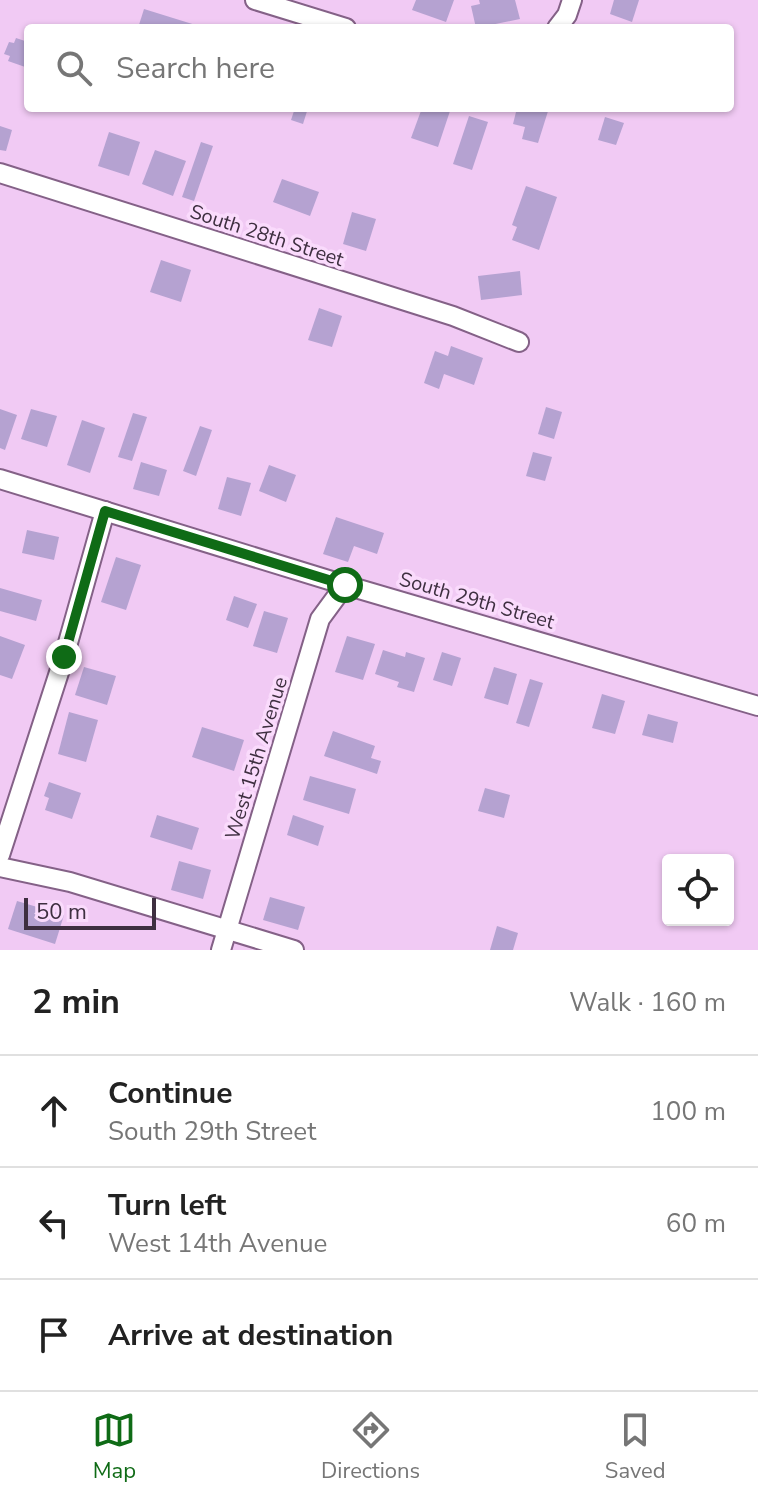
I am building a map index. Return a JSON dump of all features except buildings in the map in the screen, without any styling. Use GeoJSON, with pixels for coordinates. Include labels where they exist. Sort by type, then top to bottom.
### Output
{"type":"FeatureCollection","features":[{"type":"Feature","properties":{"kind":"street"},"geometry":{"type":"LineString","coordinates":[[255,0],[333,24]]}},
{"type":"Feature","properties":{"kind":"street"},"geometry":{"type":"LineString","coordinates":[[560,24],[572,0]]}},
{"type":"Feature","properties":{"kind":"street","name":"South 28th Street"},"geometry":{"type":"LineString","coordinates":[[0,173],[453,316],[519,342]]}},
{"type":"Feature","properties":{"kind":"street","name":"South 29th Street"},"geometry":{"type":"LineString","coordinates":[[0,479],[345,585],[758,706]]}},
{"type":"Feature","properties":{"kind":"street"},"geometry":{"type":"LineString","coordinates":[[0,855],[64,657],[105,511]]}},
{"type":"Feature","properties":{"kind":"street","name":"West 15th Avenue"},"geometry":{"type":"LineString","coordinates":[[221,950],[320,619],[345,585]]}},
{"type":"Feature","properties":{"kind":"street"},"geometry":{"type":"LineString","coordinates":[[0,867],[70,882],[294,950]]}},
{"type":"Feature","properties":{"kind":"route"},"geometry":{"type":"LineString","coordinates":[[64,657],[105,511],[345,585]]}}]}
